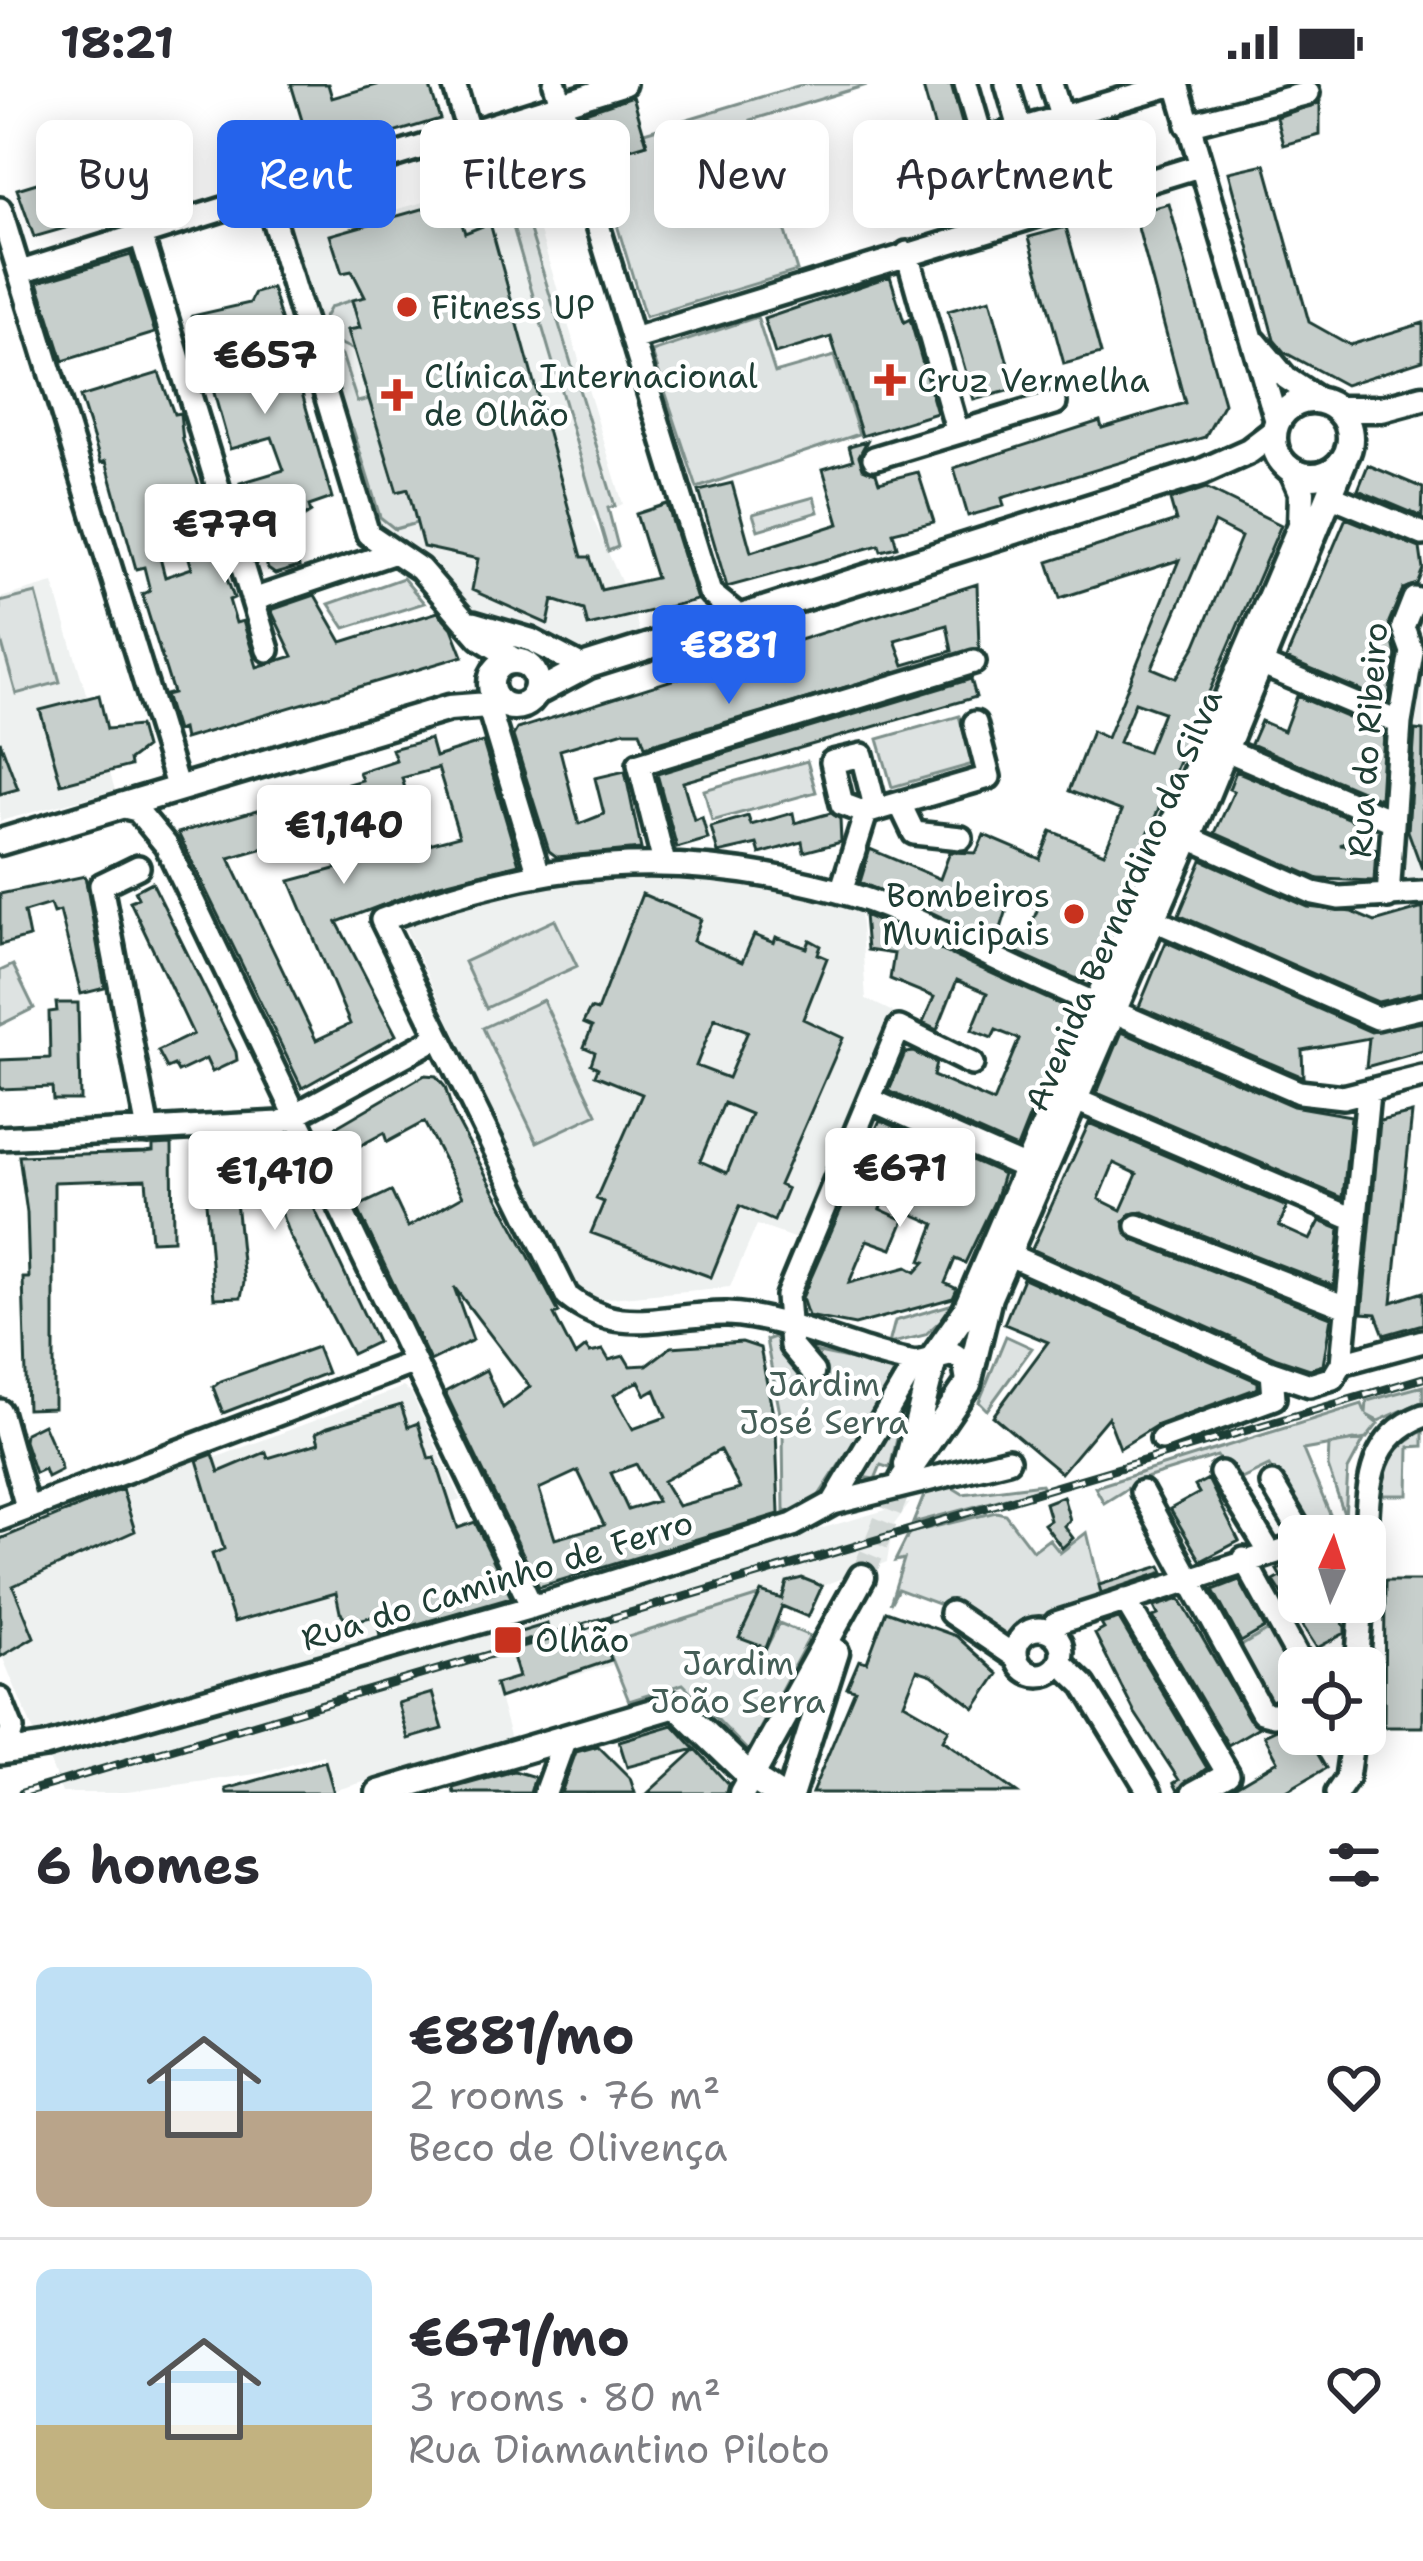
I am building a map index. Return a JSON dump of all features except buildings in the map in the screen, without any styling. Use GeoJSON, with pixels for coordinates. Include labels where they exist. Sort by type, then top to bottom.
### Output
{"type":"FeatureCollection","features":[{"type":"Feature","properties":{"kind":"main road"},"geometry":{"type":"LineString","coordinates":[[0,842],[449,708],[522,707],[583,665],[1202,472],[1249,451],[1300,402],[1382,409],[1423,398]]}},
{"type":"Feature","properties":{"kind":"main road"},"geometry":{"type":"LineString","coordinates":[[1329,405],[1348,424],[1347,451]]}},
{"type":"Feature","properties":{"kind":"main road"},"geometry":{"type":"LineString","coordinates":[[1202,472],[1253,464],[1315,476],[1370,428],[1423,410]]}},
{"type":"Feature","properties":{"kind":"main road"},"geometry":{"type":"LineString","coordinates":[[1276,428],[1289,469]]}},
{"type":"Feature","properties":{"kind":"main road","name":"Avenida Bernardino da Silva"},"geometry":{"type":"LineString","coordinates":[[1289,469],[1302,492],[1301,525],[1103,1007],[964,1312],[926,1359],[903,1479],[968,1384],[989,1297],[1076,1100],[1103,1007],[1152,919],[1178,832],[1235,754],[1258,663],[1347,451]]}},
{"type":"Feature","properties":{"kind":"main road"},"geometry":{"type":"LineString","coordinates":[[449,708],[491,679],[504,663],[583,665]]}},
{"type":"Feature","properties":{"kind":"main road"},"geometry":{"type":"LineString","coordinates":[[521,663],[535,673],[536,693]]}},
{"type":"Feature","properties":{"kind":"main road"},"geometry":{"type":"LineString","coordinates":[[491,679],[495,705]]}},
{"type":"Feature","properties":{"kind":"main road"},"geometry":{"type":"LineString","coordinates":[[747,1785],[862,1577],[791,1793]]}},
{"type":"Feature","properties":{"kind":"main road"},"geometry":{"type":"LineString","coordinates":[[379,1793],[437,1785],[565,1738],[676,1705],[747,1785],[775,1793]]}},
{"type":"Feature","properties":{"kind":"street"},"geometry":{"type":"LineString","coordinates":[[454,84],[465,120]]}},
{"type":"Feature","properties":{"kind":"street"},"geometry":{"type":"LineString","coordinates":[[495,120],[558,94],[624,84]]}},
{"type":"Feature","properties":{"kind":"street"},"geometry":{"type":"LineString","coordinates":[[966,84],[977,120]]}},
{"type":"Feature","properties":{"kind":"street"},"geometry":{"type":"LineString","coordinates":[[1006,84],[1017,120]]}},
{"type":"Feature","properties":{"kind":"street"},"geometry":{"type":"LineString","coordinates":[[1051,84],[1061,116]]}},
{"type":"Feature","properties":{"kind":"street"},"geometry":{"type":"LineString","coordinates":[[1047,120],[1176,84],[1276,428]]}},
{"type":"Feature","properties":{"kind":"street"},"geometry":{"type":"LineString","coordinates":[[1187,125],[1308,93]]}},
{"type":"Feature","properties":{"kind":"street"},"geometry":{"type":"LineString","coordinates":[[558,94],[710,592],[699,631]]}},
{"type":"Feature","properties":{"kind":"street"},"geometry":{"type":"LineString","coordinates":[[1156,178],[1199,166]]}},
{"type":"Feature","properties":{"kind":"street"},"geometry":{"type":"LineString","coordinates":[[0,209],[174,790],[163,818],[166,845]]}},
{"type":"Feature","properties":{"kind":"street"},"geometry":{"type":"LineString","coordinates":[[21,272],[217,211]]}},
{"type":"Feature","properties":{"kind":"street"},"geometry":{"type":"LineString","coordinates":[[276,228],[368,534],[420,569],[487,644],[521,663]]}},
{"type":"Feature","properties":{"kind":"street"},"geometry":{"type":"LineString","coordinates":[[633,339],[984,228]]}},
{"type":"Feature","properties":{"kind":"street"},"geometry":{"type":"LineString","coordinates":[[141,235],[268,650]]}},
{"type":"Feature","properties":{"kind":"street"},"geometry":{"type":"LineString","coordinates":[[907,253],[957,430]]}},
{"type":"Feature","properties":{"kind":"street"},"geometry":{"type":"LineString","coordinates":[[1247,327],[1270,363],[1329,405]]}},
{"type":"Feature","properties":{"kind":"street"},"geometry":{"type":"LineString","coordinates":[[874,458],[1055,403]]}},
{"type":"Feature","properties":{"kind":"street"},"geometry":{"type":"LineString","coordinates":[[1330,495],[1423,534]]}},
{"type":"Feature","properties":{"kind":"street"},"geometry":{"type":"LineString","coordinates":[[253,600],[394,552]]}},
{"type":"Feature","properties":{"kind":"street"},"geometry":{"type":"LineString","coordinates":[[710,592],[741,618]]}},
{"type":"Feature","properties":{"kind":"street","name":"Rua do Ribeiro"},"geometry":{"type":"LineString","coordinates":[[1388,897],[1400,724],[1412,652],[1403,627],[1414,598],[1423,601]]}},
{"type":"Feature","properties":{"kind":"street"},"geometry":{"type":"LineString","coordinates":[[465,619],[490,632],[531,640],[583,665]]}},
{"type":"Feature","properties":{"kind":"street"},"geometry":{"type":"LineString","coordinates":[[664,863],[639,764],[974,662]]}},
{"type":"Feature","properties":{"kind":"street"},"geometry":{"type":"LineString","coordinates":[[1258,663],[1400,724]]}},
{"type":"Feature","properties":{"kind":"street"},"geometry":{"type":"LineString","coordinates":[[495,705],[538,871]]}},
{"type":"Feature","properties":{"kind":"street"},"geometry":{"type":"LineString","coordinates":[[841,892],[871,811],[989,777],[975,723]]}},
{"type":"Feature","properties":{"kind":"street"},"geometry":{"type":"LineString","coordinates":[[1235,754],[1393,821]]}},
{"type":"Feature","properties":{"kind":"street"},"geometry":{"type":"LineString","coordinates":[[120,806],[137,810],[166,845],[532,1607]]}},
{"type":"Feature","properties":{"kind":"street"},"geometry":{"type":"LineString","coordinates":[[901,806],[914,832],[961,838]]}},
{"type":"Feature","properties":{"kind":"street"},"geometry":{"type":"LineString","coordinates":[[1178,832],[1314,893],[1388,897],[1423,893]]}},
{"type":"Feature","properties":{"kind":"street"},"geometry":{"type":"LineString","coordinates":[[968,1384],[959,1356],[926,1359],[861,1353],[787,1326],[730,1314],[626,1322],[592,1316],[567,1296],[382,920],[446,895],[538,871],[664,863],[841,892],[1299,1092],[1322,1097],[1368,1093],[1423,1077]]}},
{"type":"Feature","properties":{"kind":"street"},"geometry":{"type":"LineString","coordinates":[[138,867],[101,885],[148,1131]]}},
{"type":"Feature","properties":{"kind":"street"},"geometry":{"type":"LineString","coordinates":[[1152,919],[1377,1018],[1423,1006]]}},
{"type":"Feature","properties":{"kind":"street"},"geometry":{"type":"LineString","coordinates":[[813,1372],[791,1346],[787,1296],[898,1028],[972,1064]]}},
{"type":"Feature","properties":{"kind":"street"},"geometry":{"type":"LineString","coordinates":[[0,1138],[280,1123],[438,1037]]}},
{"type":"Feature","properties":{"kind":"street"},"geometry":{"type":"LineString","coordinates":[[1007,1254],[1272,1372],[1310,1385],[1333,1378],[1342,1363],[1368,1093]]}},
{"type":"Feature","properties":{"kind":"street"},"geometry":{"type":"LineString","coordinates":[[871,1100],[1026,1168]]}},
{"type":"Feature","properties":{"kind":"street"},"geometry":{"type":"LineString","coordinates":[[1076,1100],[1356,1220]]}},
{"type":"Feature","properties":{"kind":"street"},"geometry":{"type":"LineString","coordinates":[[1138,1226],[1346,1307]]}},
{"type":"Feature","properties":{"kind":"street"},"geometry":{"type":"LineString","coordinates":[[1342,1363],[1423,1341]]}},
{"type":"Feature","properties":{"kind":"street"},"geometry":{"type":"LineString","coordinates":[[833,1503],[926,1359]]}},
{"type":"Feature","properties":{"kind":"street"},"geometry":{"type":"LineString","coordinates":[[0,1519],[412,1363]]}},
{"type":"Feature","properties":{"kind":"street"},"geometry":{"type":"LineString","coordinates":[[1162,1439],[1274,1398],[1272,1372]]}},
{"type":"Feature","properties":{"kind":"street"},"geometry":{"type":"LineString","coordinates":[[0,1411],[27,1507]]}},
{"type":"Feature","properties":{"kind":"street"},"geometry":{"type":"LineString","coordinates":[[1367,1515],[1368,1482],[1376,1458],[1390,1437],[1423,1416]]}},
{"type":"Feature","properties":{"kind":"street","name":"Rua do Caminho de Ferro"},"geometry":{"type":"LineString","coordinates":[[3,1752],[44,1746],[532,1607],[793,1525],[833,1503],[1008,1460]]}},
{"type":"Feature","properties":{"kind":"street"},"geometry":{"type":"LineString","coordinates":[[1221,1473],[1270,1553]]}},
{"type":"Feature","properties":{"kind":"street"},"geometry":{"type":"LineString","coordinates":[[1272,1484],[1290,1515]]}},
{"type":"Feature","properties":{"kind":"street"},"geometry":{"type":"LineString","coordinates":[[1142,1492],[1262,1712],[1278,1713]]}},
{"type":"Feature","properties":{"kind":"street"},"geometry":{"type":"LineString","coordinates":[[1050,1631],[1055,1623],[1278,1551]]}},
{"type":"Feature","properties":{"kind":"street"},"geometry":{"type":"LineString","coordinates":[[1244,1559],[1292,1647]]}},
{"type":"Feature","properties":{"kind":"street"},"geometry":{"type":"LineString","coordinates":[[1125,1600],[1228,1774],[1192,1793]]}},
{"type":"Feature","properties":{"kind":"street"},"geometry":{"type":"LineString","coordinates":[[951,1613],[1036,1676],[1051,1673],[1060,1662],[1062,1648],[1050,1631],[1035,1629],[1022,1636],[1016,1657]]}},
{"type":"Feature","properties":{"kind":"street"},"geometry":{"type":"LineString","coordinates":[[1060,1662],[1084,1684],[1150,1793]]}},
{"type":"Feature","properties":{"kind":"street"},"geometry":{"type":"LineString","coordinates":[[0,1699],[12,1729],[3,1752]]}},
{"type":"Feature","properties":{"kind":"street"},"geometry":{"type":"LineString","coordinates":[[545,1793],[565,1738]]}},
{"type":"Feature","properties":{"kind":"street"},"geometry":{"type":"LineString","coordinates":[[1337,1793],[1347,1778],[1350,1755]]}},
{"type":"Feature","properties":{"kind":"shaded area"},"geometry":{"type":"Polygon","coordinates":[[[420,203],[420,228],[539,228],[623,504],[592,517],[633,608],[642,642],[603,657],[488,624],[428,564],[374,524],[286,228],[396,228],[396,210],[420,203]]]}},
{"type":"Feature","properties":{"kind":"shaded area"},"geometry":{"type":"Polygon","coordinates":[[[53,583],[115,790],[0,821],[0,598],[53,583]]]}},
{"type":"Feature","properties":{"kind":"shaded area"},"geometry":{"type":"Polygon","coordinates":[[[1423,662],[1423,881],[1411,883],[1399,880],[1423,662]]]}},
{"type":"Feature","properties":{"kind":"shaded area"},"geometry":{"type":"Polygon","coordinates":[[[593,875],[681,875],[765,885],[860,913],[866,999],[893,1012],[796,1239],[757,1225],[730,1287],[599,1299],[578,1290],[403,924],[498,892],[593,875]]]}},
{"type":"Feature","properties":{"kind":"shaded area"},"geometry":{"type":"Polygon","coordinates":[[[403,1387],[411,1393],[461,1500],[449,1504],[457,1527],[480,1521],[520,1604],[35,1735],[2,1656],[34,1637],[13,1586],[134,1531],[121,1486],[127,1480],[211,1446],[215,1458],[403,1387]]]}},
{"type":"Feature","properties":{"kind":"shaded area"},"geometry":{"type":"Polygon","coordinates":[[[910,1503],[893,1526],[887,1562],[822,1586],[803,1578],[788,1582],[782,1599],[759,1596],[607,1644],[612,1665],[499,1698],[511,1739],[333,1791],[323,1755],[263,1773],[120,1793],[62,1793],[46,1752],[910,1503]]]}},
{"type":"Feature","properties":{"kind":"green space"},"geometry":{"type":"Polygon","coordinates":[[[804,84],[870,84],[751,120],[684,120],[804,84]]]}},
{"type":"Feature","properties":{"kind":"green space"},"geometry":{"type":"Polygon","coordinates":[[[654,129],[654,228],[784,228],[797,271],[645,317],[618,228],[630,228],[630,149],[647,144],[644,132],[654,129]]]}},
{"type":"Feature","properties":{"kind":"green space"},"geometry":{"type":"Polygon","coordinates":[[[513,228],[529,228],[615,506],[608,508],[618,547],[608,551],[513,228]]]}},
{"type":"Feature","properties":{"kind":"green space"},"geometry":{"type":"Polygon","coordinates":[[[352,300],[360,328],[348,331],[354,350],[328,338],[322,321],[330,307],[352,300]]]}},
{"type":"Feature","properties":{"kind":"green space"},"geometry":{"type":"Polygon","coordinates":[[[757,317],[775,373],[834,356],[859,434],[697,488],[652,352],[757,317]]]}},
{"type":"Feature","properties":{"kind":"green space"},"geometry":{"type":"Polygon","coordinates":[[[324,351],[342,355],[357,402],[370,399],[397,491],[408,489],[417,523],[395,529],[380,517],[353,429],[341,419],[324,351]]]}},
{"type":"Feature","properties":{"kind":"green space"},"geometry":{"type":"Polygon","coordinates":[[[814,497],[818,512],[758,530],[753,514],[814,497]]]}},
{"type":"Feature","properties":{"kind":"green space"},"geometry":{"type":"Polygon","coordinates":[[[403,578],[424,603],[345,628],[329,604],[403,578]]]}},
{"type":"Feature","properties":{"kind":"green space"},"geometry":{"type":"Polygon","coordinates":[[[36,593],[60,682],[16,694],[0,637],[0,602],[36,593]]]}},
{"type":"Feature","properties":{"kind":"green space"},"geometry":{"type":"Polygon","coordinates":[[[959,716],[973,764],[892,787],[878,739],[959,716]]]}},
{"type":"Feature","properties":{"kind":"green space"},"geometry":{"type":"Polygon","coordinates":[[[807,761],[816,792],[712,821],[704,790],[807,761]]]}},
{"type":"Feature","properties":{"kind":"green space"},"geometry":{"type":"Polygon","coordinates":[[[555,920],[577,966],[486,1008],[464,962],[555,920]]]}},
{"type":"Feature","properties":{"kind":"green space"},"geometry":{"type":"Polygon","coordinates":[[[13,965],[34,1008],[0,1025],[0,971],[13,965]]]}},
{"type":"Feature","properties":{"kind":"green space"},"geometry":{"type":"Polygon","coordinates":[[[543,1000],[597,1114],[537,1142],[483,1028],[543,1000]]]}},
{"type":"Feature","properties":{"kind":"green space"},"geometry":{"type":"Polygon","coordinates":[[[960,1302],[925,1335],[889,1344],[895,1321],[960,1302]]]}},
{"type":"Feature","properties":{"kind":"green space","name":"Jardim José Serra"},"geometry":{"type":"Polygon","coordinates":[[[781,1335],[819,1353],[895,1369],[896,1378],[810,1509],[784,1511],[783,1429],[766,1340],[781,1335]]]}},
{"type":"Feature","properties":{"kind":"green space"},"geometry":{"type":"Polygon","coordinates":[[[1006,1336],[1032,1348],[987,1410],[979,1402],[1006,1336]]]}},
{"type":"Feature","properties":{"kind":"green space"},"geometry":{"type":"Polygon","coordinates":[[[910,1385],[890,1468],[881,1465],[875,1479],[860,1477],[910,1385]]]}},
{"type":"Feature","properties":{"kind":"green space"},"geometry":{"type":"Polygon","coordinates":[[[1423,1386],[1423,1401],[1378,1421],[1367,1415],[1378,1424],[1366,1439],[1303,1450],[1330,1515],[1300,1515],[1269,1466],[1233,1483],[1217,1456],[1143,1479],[1104,1503],[1095,1487],[1362,1404],[1366,1414],[1367,1401],[1423,1386]]]}},
{"type":"Feature","properties":{"kind":"green space"},"geometry":{"type":"Polygon","coordinates":[[[1423,1431],[1423,1446],[1409,1447],[1408,1495],[1381,1495],[1393,1457],[1423,1431]]]}},
{"type":"Feature","properties":{"kind":"green space"},"geometry":{"type":"Polygon","coordinates":[[[1363,1442],[1348,1470],[1345,1515],[1328,1467],[1329,1445],[1363,1442]]]}},
{"type":"Feature","properties":{"kind":"green space"},"geometry":{"type":"Polygon","coordinates":[[[1041,1484],[1043,1488],[913,1523],[925,1493],[950,1486],[963,1494],[1041,1484]]]}},
{"type":"Feature","properties":{"kind":"green space"},"geometry":{"type":"Polygon","coordinates":[[[996,1512],[1005,1514],[1033,1551],[1049,1539],[1060,1553],[1087,1532],[1103,1599],[1020,1625],[1003,1639],[949,1608],[898,1589],[890,1604],[904,1559],[895,1561],[909,1533],[996,1512]]]}},
{"type":"Feature","properties":{"kind":"green space","name":"Jardim João Serra"},"geometry":{"type":"Polygon","coordinates":[[[759,1596],[740,1637],[766,1648],[779,1623],[810,1636],[748,1751],[683,1684],[629,1701],[606,1644],[759,1596]]]}},
{"type":"Feature","properties":{"kind":"green space"},"geometry":{"type":"Polygon","coordinates":[[[1272,1628],[1283,1647],[1278,1647],[1278,1705],[1268,1704],[1236,1649],[1272,1628]]]}},
{"type":"Feature","properties":{"kind":"tunnel"},"geometry":{"type":"LineString","coordinates":[[862,1577],[903,1479]]}},
{"type":"Feature","properties":{"kind":"railway"},"geometry":{"type":"LineString","coordinates":[[22,1793],[1423,1378]]}},
{"type":"Feature","properties":{"kind":"place","name":"Fitness UP"},"geometry":{"type":"Point","coordinates":[407,307]}},
{"type":"Feature","properties":{"kind":"place","name":"Cruz Vermelha"},"geometry":{"type":"Point","coordinates":[890,380]}},
{"type":"Feature","properties":{"kind":"place","name":"Clínica Internacional de Olhão"},"geometry":{"type":"Point","coordinates":[397,395]}},
{"type":"Feature","properties":{"kind":"place","name":"Bombeiros Municipais"},"geometry":{"type":"Point","coordinates":[1074,914]}},
{"type":"Feature","properties":{"kind":"place","name":"Olhão"},"geometry":{"type":"Point","coordinates":[508,1640]}}]}
